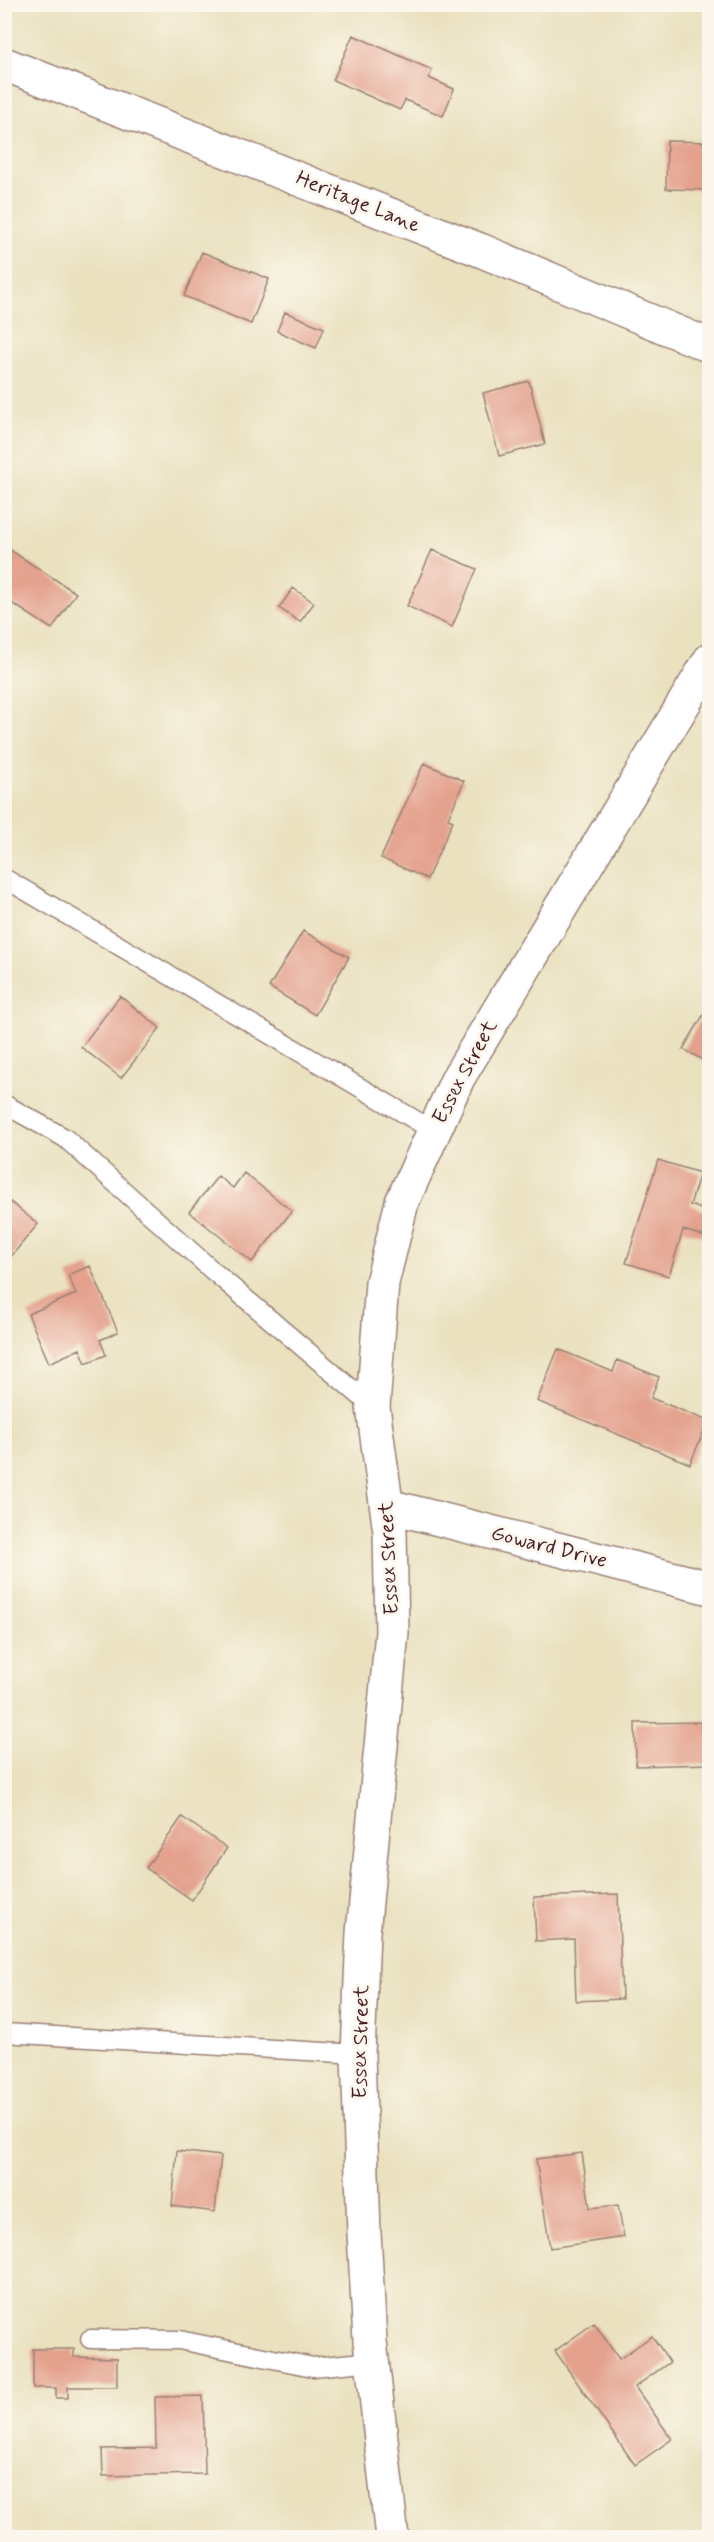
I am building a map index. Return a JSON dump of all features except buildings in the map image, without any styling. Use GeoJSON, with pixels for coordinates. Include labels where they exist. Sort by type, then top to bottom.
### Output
{"type":"FeatureCollection","features":[{"type":"Feature","properties":{"kind":"street","name":"Heritage Lane"},"geometry":{"type":"LineString","coordinates":[[4,64],[480,250],[710,346]]}},
{"type":"Feature","properties":{"kind":"street","name":"Essex Street"},"geometry":{"type":"LineString","coordinates":[[392,2538],[373,2361],[364,2233],[358,2054],[363,1933],[392,1632],[388,1506],[373,1407],[382,1283],[402,1202],[458,1078],[710,660]]}},
{"type":"Feature","properties":{"kind":"street","name":"Goward Drive"},"geometry":{"type":"LineString","coordinates":[[388,1506],[710,1588]]}},
{"type":"Feature","properties":{"kind":"lane"},"geometry":{"type":"LineString","coordinates":[[4,878],[434,1131]]}},
{"type":"Feature","properties":{"kind":"lane"},"geometry":{"type":"LineString","coordinates":[[4,1104],[65,1138],[196,1256],[373,1407]]}},
{"type":"Feature","properties":{"kind":"lane"},"geometry":{"type":"LineString","coordinates":[[4,2033],[358,2054]]}},
{"type":"Feature","properties":{"kind":"lane"},"geometry":{"type":"LineString","coordinates":[[90,2339],[179,2340],[313,2367],[373,2361]]}}]}
